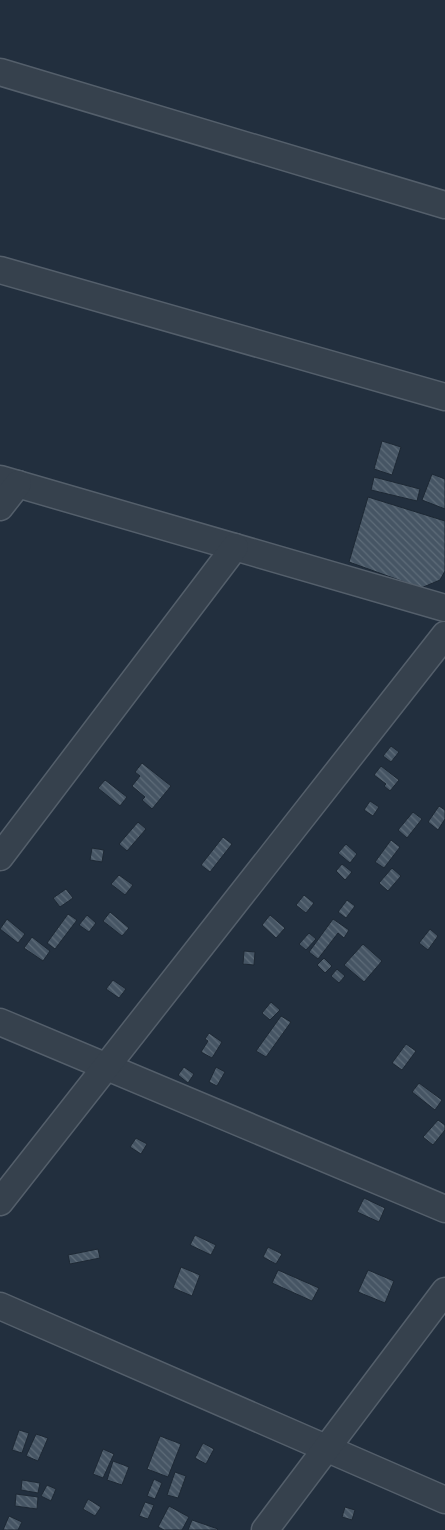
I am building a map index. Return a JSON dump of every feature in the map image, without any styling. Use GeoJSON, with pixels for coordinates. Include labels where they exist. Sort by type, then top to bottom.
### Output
{"type":"FeatureCollection","features":[{"type":"Feature","properties":{"kind":"street"},"geometry":{"type":"LineString","coordinates":[[0,72],[445,205]]}},
{"type":"Feature","properties":{"kind":"street"},"geometry":{"type":"LineString","coordinates":[[0,270],[445,397]]}},
{"type":"Feature","properties":{"kind":"street"},"geometry":{"type":"LineString","coordinates":[[0,507],[9,482],[445,608]]}},
{"type":"Feature","properties":{"kind":"street"},"geometry":{"type":"LineString","coordinates":[[0,857],[235,547]]}},
{"type":"Feature","properties":{"kind":"street"},"geometry":{"type":"LineString","coordinates":[[0,1202],[445,635]]}},
{"type":"Feature","properties":{"kind":"street"},"geometry":{"type":"LineString","coordinates":[[0,1022],[445,1209]]}},
{"type":"Feature","properties":{"kind":"street"},"geometry":{"type":"LineString","coordinates":[[266,1530],[445,1291]]}},
{"type":"Feature","properties":{"kind":"street"},"geometry":{"type":"LineString","coordinates":[[0,1306],[445,1500]]}},
{"type":"Feature","properties":{"kind":"building"},"geometry":{"type":"Polygon","coordinates":[[[382,441],[401,447],[392,475],[374,469],[382,441]]]}},
{"type":"Feature","properties":{"kind":"building"},"geometry":{"type":"Polygon","coordinates":[[[432,474],[445,479],[445,509],[422,500],[432,474]]]}},
{"type":"Feature","properties":{"kind":"building"},"geometry":{"type":"Polygon","coordinates":[[[374,477],[420,489],[417,501],[371,490],[374,477]]]}},
{"type":"Feature","properties":{"kind":"building"},"geometry":{"type":"Polygon","coordinates":[[[368,497],[445,521],[445,571],[440,580],[421,588],[349,562],[368,497]]]}},
{"type":"Feature","properties":{"kind":"building"},"geometry":{"type":"Polygon","coordinates":[[[391,746],[399,752],[391,762],[383,756],[391,746]]]}},
{"type":"Feature","properties":{"kind":"building"},"geometry":{"type":"Polygon","coordinates":[[[142,763],[171,786],[152,809],[142,800],[145,797],[132,786],[140,776],[135,772],[142,763]]]}},
{"type":"Feature","properties":{"kind":"building"},"geometry":{"type":"Polygon","coordinates":[[[381,766],[399,780],[390,791],[384,786],[386,784],[374,775],[381,766]]]}},
{"type":"Feature","properties":{"kind":"building"},"geometry":{"type":"Polygon","coordinates":[[[105,780],[127,797],[120,806],[98,788],[105,780]]]}},
{"type":"Feature","properties":{"kind":"building"},"geometry":{"type":"Polygon","coordinates":[[[370,801],[379,807],[373,816],[364,810],[370,801]]]}},
{"type":"Feature","properties":{"kind":"building"},"geometry":{"type":"Polygon","coordinates":[[[439,806],[445,810],[445,819],[438,830],[428,822],[439,806]]]}},
{"type":"Feature","properties":{"kind":"building"},"geometry":{"type":"Polygon","coordinates":[[[413,812],[422,819],[407,838],[398,830],[413,812]]]}},
{"type":"Feature","properties":{"kind":"building"},"geometry":{"type":"Polygon","coordinates":[[[138,822],[146,829],[127,851],[119,844],[138,822]]]}},
{"type":"Feature","properties":{"kind":"building"},"geometry":{"type":"Polygon","coordinates":[[[223,837],[232,844],[210,872],[201,865],[223,837]]]}},
{"type":"Feature","properties":{"kind":"building"},"geometry":{"type":"Polygon","coordinates":[[[391,840],[400,847],[384,868],[375,862],[391,840]]]}},
{"type":"Feature","properties":{"kind":"building"},"geometry":{"type":"Polygon","coordinates":[[[346,844],[357,854],[350,863],[338,853],[346,844]]]}},
{"type":"Feature","properties":{"kind":"building"},"geometry":{"type":"Polygon","coordinates":[[[92,848],[104,850],[102,862],[90,860],[92,848]]]}},
{"type":"Feature","properties":{"kind":"building"},"geometry":{"type":"Polygon","coordinates":[[[342,864],[352,872],[345,880],[336,871],[342,864]]]}},
{"type":"Feature","properties":{"kind":"building"},"geometry":{"type":"Polygon","coordinates":[[[392,868],[401,876],[388,891],[379,883],[392,868]]]}},
{"type":"Feature","properties":{"kind":"building"},"geometry":{"type":"Polygon","coordinates":[[[119,875],[133,885],[125,895],[111,884],[119,875]]]}},
{"type":"Feature","properties":{"kind":"building"},"geometry":{"type":"Polygon","coordinates":[[[66,889],[73,898],[60,907],[53,898],[66,889]]]}},
{"type":"Feature","properties":{"kind":"building"},"geometry":{"type":"Polygon","coordinates":[[[304,895],[314,903],[306,913],[296,905],[304,895]]]}},
{"type":"Feature","properties":{"kind":"building"},"geometry":{"type":"Polygon","coordinates":[[[347,900],[355,906],[346,918],[338,912],[347,900]]]}},
{"type":"Feature","properties":{"kind":"building"},"geometry":{"type":"Polygon","coordinates":[[[110,912],[129,928],[122,936],[103,921],[110,912]]]}},
{"type":"Feature","properties":{"kind":"building"},"geometry":{"type":"Polygon","coordinates":[[[68,914],[77,920],[55,949],[47,943],[68,914]]]}},
{"type":"Feature","properties":{"kind":"building"},"geometry":{"type":"Polygon","coordinates":[[[87,915],[96,923],[89,932],[79,925],[87,915]]]}},
{"type":"Feature","properties":{"kind":"building"},"geometry":{"type":"Polygon","coordinates":[[[270,915],[285,928],[276,938],[262,925],[270,915]]]}},
{"type":"Feature","properties":{"kind":"building"},"geometry":{"type":"Polygon","coordinates":[[[7,919],[25,934],[18,943],[0,929],[7,919]]]}},
{"type":"Feature","properties":{"kind":"building"},"geometry":{"type":"Polygon","coordinates":[[[333,919],[349,930],[344,938],[338,933],[318,959],[309,952],[333,919]]]}},
{"type":"Feature","properties":{"kind":"building"},"geometry":{"type":"Polygon","coordinates":[[[430,929],[438,936],[428,950],[419,943],[430,929]]]}},
{"type":"Feature","properties":{"kind":"building"},"geometry":{"type":"Polygon","coordinates":[[[309,933],[316,939],[306,950],[299,944],[309,933]]]}},
{"type":"Feature","properties":{"kind":"building"},"geometry":{"type":"Polygon","coordinates":[[[32,937],[50,951],[43,961],[24,948],[32,937]]]}},
{"type":"Feature","properties":{"kind":"building"},"geometry":{"type":"Polygon","coordinates":[[[363,944],[382,961],[364,982],[344,965],[363,944]]]}},
{"type":"Feature","properties":{"kind":"building"},"geometry":{"type":"Polygon","coordinates":[[[244,951],[255,952],[254,965],[243,964],[244,951]]]}},
{"type":"Feature","properties":{"kind":"building"},"geometry":{"type":"Polygon","coordinates":[[[324,958],[332,966],[325,973],[317,965],[324,958]]]}},
{"type":"Feature","properties":{"kind":"building"},"geometry":{"type":"Polygon","coordinates":[[[337,969],[345,976],[339,983],[331,976],[337,969]]]}},
{"type":"Feature","properties":{"kind":"building"},"geometry":{"type":"Polygon","coordinates":[[[113,980],[126,989],[119,998],[106,989],[113,980]]]}},
{"type":"Feature","properties":{"kind":"building"},"geometry":{"type":"Polygon","coordinates":[[[271,1002],[280,1010],[270,1020],[262,1013],[271,1002]]]}},
{"type":"Feature","properties":{"kind":"building"},"geometry":{"type":"Polygon","coordinates":[[[281,1016],[291,1022],[266,1057],[256,1051],[281,1016]]]}},
{"type":"Feature","properties":{"kind":"building"},"geometry":{"type":"Polygon","coordinates":[[[209,1033],[222,1042],[212,1058],[201,1052],[208,1041],[205,1039],[209,1033]]]}},
{"type":"Feature","properties":{"kind":"building"},"geometry":{"type":"Polygon","coordinates":[[[406,1044],[416,1051],[402,1070],[392,1063],[406,1044]]]}},
{"type":"Feature","properties":{"kind":"building"},"geometry":{"type":"Polygon","coordinates":[[[184,1067],[194,1074],[188,1083],[178,1075],[184,1067]]]}},
{"type":"Feature","properties":{"kind":"building"},"geometry":{"type":"Polygon","coordinates":[[[216,1067],[225,1072],[217,1086],[209,1082],[216,1067]]]}},
{"type":"Feature","properties":{"kind":"building"},"geometry":{"type":"Polygon","coordinates":[[[419,1083],[442,1100],[435,1110],[412,1092],[419,1083]]]}},
{"type":"Feature","properties":{"kind":"building"},"geometry":{"type":"Polygon","coordinates":[[[438,1120],[445,1125],[445,1130],[433,1145],[423,1137],[438,1120]]]}},
{"type":"Feature","properties":{"kind":"building"},"geometry":{"type":"Polygon","coordinates":[[[136,1138],[147,1144],[141,1154],[130,1147],[136,1138]]]}},
{"type":"Feature","properties":{"kind":"building"},"geometry":{"type":"Polygon","coordinates":[[[364,1198],[385,1208],[379,1222],[357,1212],[364,1198]]]}},
{"type":"Feature","properties":{"kind":"building"},"geometry":{"type":"Polygon","coordinates":[[[195,1235],[216,1245],[211,1255],[190,1245],[195,1235]]]}},
{"type":"Feature","properties":{"kind":"building"},"geometry":{"type":"Polygon","coordinates":[[[268,1247],[282,1254],[276,1264],[263,1257],[268,1247]]]}},
{"type":"Feature","properties":{"kind":"building"},"geometry":{"type":"Polygon","coordinates":[[[98,1249],[100,1258],[70,1264],[68,1255],[98,1249]]]}},
{"type":"Feature","properties":{"kind":"building"},"geometry":{"type":"Polygon","coordinates":[[[181,1267],[200,1275],[192,1296],[173,1288],[181,1267]]]}},
{"type":"Feature","properties":{"kind":"building"},"geometry":{"type":"Polygon","coordinates":[[[278,1270],[319,1288],[312,1301],[272,1283],[278,1270]]]}},
{"type":"Feature","properties":{"kind":"building"},"geometry":{"type":"Polygon","coordinates":[[[368,1270],[394,1281],[385,1303],[358,1292],[368,1270]]]}},
{"type":"Feature","properties":{"kind":"building"},"geometry":{"type":"Polygon","coordinates":[[[19,1430],[29,1433],[22,1453],[12,1450],[19,1430]]]}},
{"type":"Feature","properties":{"kind":"building"},"geometry":{"type":"Polygon","coordinates":[[[36,1434],[48,1438],[38,1461],[26,1456],[36,1434]]]}},
{"type":"Feature","properties":{"kind":"building"},"geometry":{"type":"Polygon","coordinates":[[[160,1436],[181,1444],[168,1477],[147,1469],[160,1436]]]}},
{"type":"Feature","properties":{"kind":"building"},"geometry":{"type":"Polygon","coordinates":[[[203,1443],[214,1449],[206,1464],[195,1458],[203,1443]]]}},
{"type":"Feature","properties":{"kind":"building"},"geometry":{"type":"Polygon","coordinates":[[[103,1449],[114,1454],[103,1478],[93,1474],[103,1449]]]}},
{"type":"Feature","properties":{"kind":"building"},"geometry":{"type":"Polygon","coordinates":[[[113,1461],[129,1467],[122,1485],[107,1480],[113,1461]]]}},
{"type":"Feature","properties":{"kind":"building"},"geometry":{"type":"Polygon","coordinates":[[[175,1472],[186,1476],[178,1498],[167,1495],[175,1472]]]}},
{"type":"Feature","properties":{"kind":"building"},"geometry":{"type":"Polygon","coordinates":[[[154,1479],[162,1483],[155,1499],[147,1496],[154,1479]]]}},
{"type":"Feature","properties":{"kind":"building"},"geometry":{"type":"Polygon","coordinates":[[[22,1480],[40,1483],[38,1493],[21,1490],[22,1480]]]}},
{"type":"Feature","properties":{"kind":"building"},"geometry":{"type":"Polygon","coordinates":[[[47,1485],[56,1489],[51,1501],[41,1496],[47,1485]]]}},
{"type":"Feature","properties":{"kind":"building"},"geometry":{"type":"Polygon","coordinates":[[[16,1494],[38,1497],[37,1509],[15,1506],[16,1494]]]}},
{"type":"Feature","properties":{"kind":"building"},"geometry":{"type":"Polygon","coordinates":[[[88,1499],[101,1507],[95,1516],[83,1509],[88,1499]]]}},
{"type":"Feature","properties":{"kind":"building"},"geometry":{"type":"Polygon","coordinates":[[[145,1502],[154,1505],[148,1519],[139,1516],[145,1502]]]}},
{"type":"Feature","properties":{"kind":"building"},"geometry":{"type":"Polygon","coordinates":[[[169,1506],[189,1517],[182,1530],[164,1530],[158,1527],[169,1506]]]}},
{"type":"Feature","properties":{"kind":"building"},"geometry":{"type":"Polygon","coordinates":[[[345,1507],[355,1510],[352,1520],[342,1517],[345,1507]]]}},
{"type":"Feature","properties":{"kind":"building"},"geometry":{"type":"Polygon","coordinates":[[[9,1516],[22,1522],[18,1530],[3,1530],[9,1516]]]}},
{"type":"Feature","properties":{"kind":"building"},"geometry":{"type":"Polygon","coordinates":[[[192,1520],[218,1529],[188,1530],[192,1520]]]}}]}
